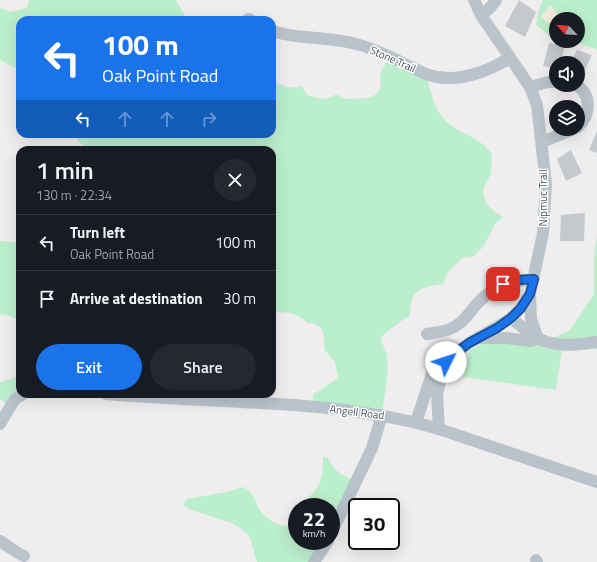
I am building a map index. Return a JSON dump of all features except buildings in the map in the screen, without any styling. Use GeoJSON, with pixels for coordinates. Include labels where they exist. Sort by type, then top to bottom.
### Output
{"type":"FeatureCollection","features":[{"type":"Feature","properties":{"kind":"street","name":"Nipmuc Trail"},"geometry":{"type":"LineString","coordinates":[[416,422],[432,374],[454,354],[469,343],[480,338],[511,318],[521,308],[530,294],[543,233],[546,184],[537,104],[530,87],[481,15],[474,0]]}},
{"type":"Feature","properties":{"kind":"street"},"geometry":{"type":"LineString","coordinates":[[481,15],[489,9],[496,0]]}},
{"type":"Feature","properties":{"kind":"street","name":"Stone Trail"},"geometry":{"type":"LineString","coordinates":[[276,32],[294,36],[344,41],[358,44],[393,58],[428,75],[438,77],[469,77],[492,69],[510,58]]}},
{"type":"Feature","properties":{"kind":"street"},"geometry":{"type":"LineString","coordinates":[[530,87],[549,82]]}},
{"type":"Feature","properties":{"kind":"street"},"geometry":{"type":"LineString","coordinates":[[584,92],[589,105],[585,118]]}},
{"type":"Feature","properties":{"kind":"street"},"geometry":{"type":"LineString","coordinates":[[542,142],[557,136]]}},
{"type":"Feature","properties":{"kind":"street"},"geometry":{"type":"LineString","coordinates":[[428,334],[455,327],[482,298],[503,284],[518,280],[534,279]]}},
{"type":"Feature","properties":{"kind":"street"},"geometry":{"type":"LineString","coordinates":[[530,294],[531,319],[538,339]]}},
{"type":"Feature","properties":{"kind":"street"},"geometry":{"type":"LineString","coordinates":[[511,318],[538,339],[568,345],[580,345],[597,342]]}},
{"type":"Feature","properties":{"kind":"street"},"geometry":{"type":"LineString","coordinates":[[480,338],[506,338],[530,341],[538,339]]}},
{"type":"Feature","properties":{"kind":"street"},"geometry":{"type":"LineString","coordinates":[[439,429],[438,394],[441,378],[440,368]]}},
{"type":"Feature","properties":{"kind":"street"},"geometry":{"type":"LineString","coordinates":[[0,424],[17,398]]}},
{"type":"Feature","properties":{"kind":"street","name":"Angell Road"},"geometry":{"type":"LineString","coordinates":[[168,398],[309,407],[382,415],[416,422],[439,429],[597,482]]}},
{"type":"Feature","properties":{"kind":"street"},"geometry":{"type":"LineString","coordinates":[[340,515],[372,448],[382,415]]}},
{"type":"Feature","properties":{"kind":"street"},"geometry":{"type":"LineString","coordinates":[[0,541],[24,556]]}},
{"type":"Feature","properties":{"kind":"street"},"geometry":{"type":"LineString","coordinates":[[314,562],[322,550]]}},
{"type":"Feature","properties":{"kind":"green space"},"geometry":{"type":"Polygon","coordinates":[[[29,0],[176,0],[185,16],[16,16],[16,68],[0,60],[0,8],[10,12],[27,8],[29,0]]]}},
{"type":"Feature","properties":{"kind":"green space"},"geometry":{"type":"Polygon","coordinates":[[[543,0],[597,0],[597,50],[585,45],[585,12],[549,12],[549,35],[536,25],[538,12],[543,0]]]}},
{"type":"Feature","properties":{"kind":"green space"},"geometry":{"type":"Polygon","coordinates":[[[388,59],[427,78],[433,100],[441,116],[453,127],[481,143],[492,154],[491,174],[485,184],[483,192],[488,205],[503,217],[495,224],[483,247],[473,257],[462,258],[448,272],[443,284],[418,291],[412,300],[410,316],[384,334],[381,338],[386,354],[387,371],[381,418],[312,411],[313,395],[338,378],[335,362],[324,349],[324,335],[320,328],[317,325],[307,323],[295,315],[276,312],[276,146],[83,146],[76,138],[276,138],[276,82],[290,87],[302,86],[307,95],[318,98],[326,99],[336,94],[346,99],[370,98],[381,88],[380,74],[388,59]]]}},
{"type":"Feature","properties":{"kind":"green space"},"geometry":{"type":"Polygon","coordinates":[[[597,236],[597,349],[562,351],[556,390],[463,377],[470,350],[490,340],[538,345],[570,330],[594,294],[594,255],[597,236]]]}},
{"type":"Feature","properties":{"kind":"green space"},"geometry":{"type":"Polygon","coordinates":[[[0,241],[16,243],[16,318],[0,314],[0,241]]]}},
{"type":"Feature","properties":{"kind":"green space"},"geometry":{"type":"Polygon","coordinates":[[[16,375],[17,398],[10,407],[0,399],[0,382],[14,378],[16,375]]]}},
{"type":"Feature","properties":{"kind":"green space"},"geometry":{"type":"Polygon","coordinates":[[[323,456],[328,458],[330,463],[339,473],[356,482],[340,517],[340,498],[309,498],[319,485],[322,474],[323,456]]]}},
{"type":"Feature","properties":{"kind":"green space"},"geometry":{"type":"Polygon","coordinates":[[[243,487],[247,489],[252,494],[259,509],[269,519],[279,525],[288,525],[288,550],[324,550],[317,562],[257,562],[249,535],[234,524],[189,509],[183,505],[187,499],[227,492],[243,487]]]}},
{"type":"Feature","properties":{"kind":"sand"},"geometry":{"type":"Polygon","coordinates":[[[551,5],[555,10],[556,12],[549,12],[549,23],[541,16],[551,5]]]}},
{"type":"Feature","properties":{"kind":"route"},"geometry":{"type":"LineString","coordinates":[[446,362],[469,343],[497,328],[511,318],[521,308],[530,294],[534,279],[518,280],[503,284]]}}]}
